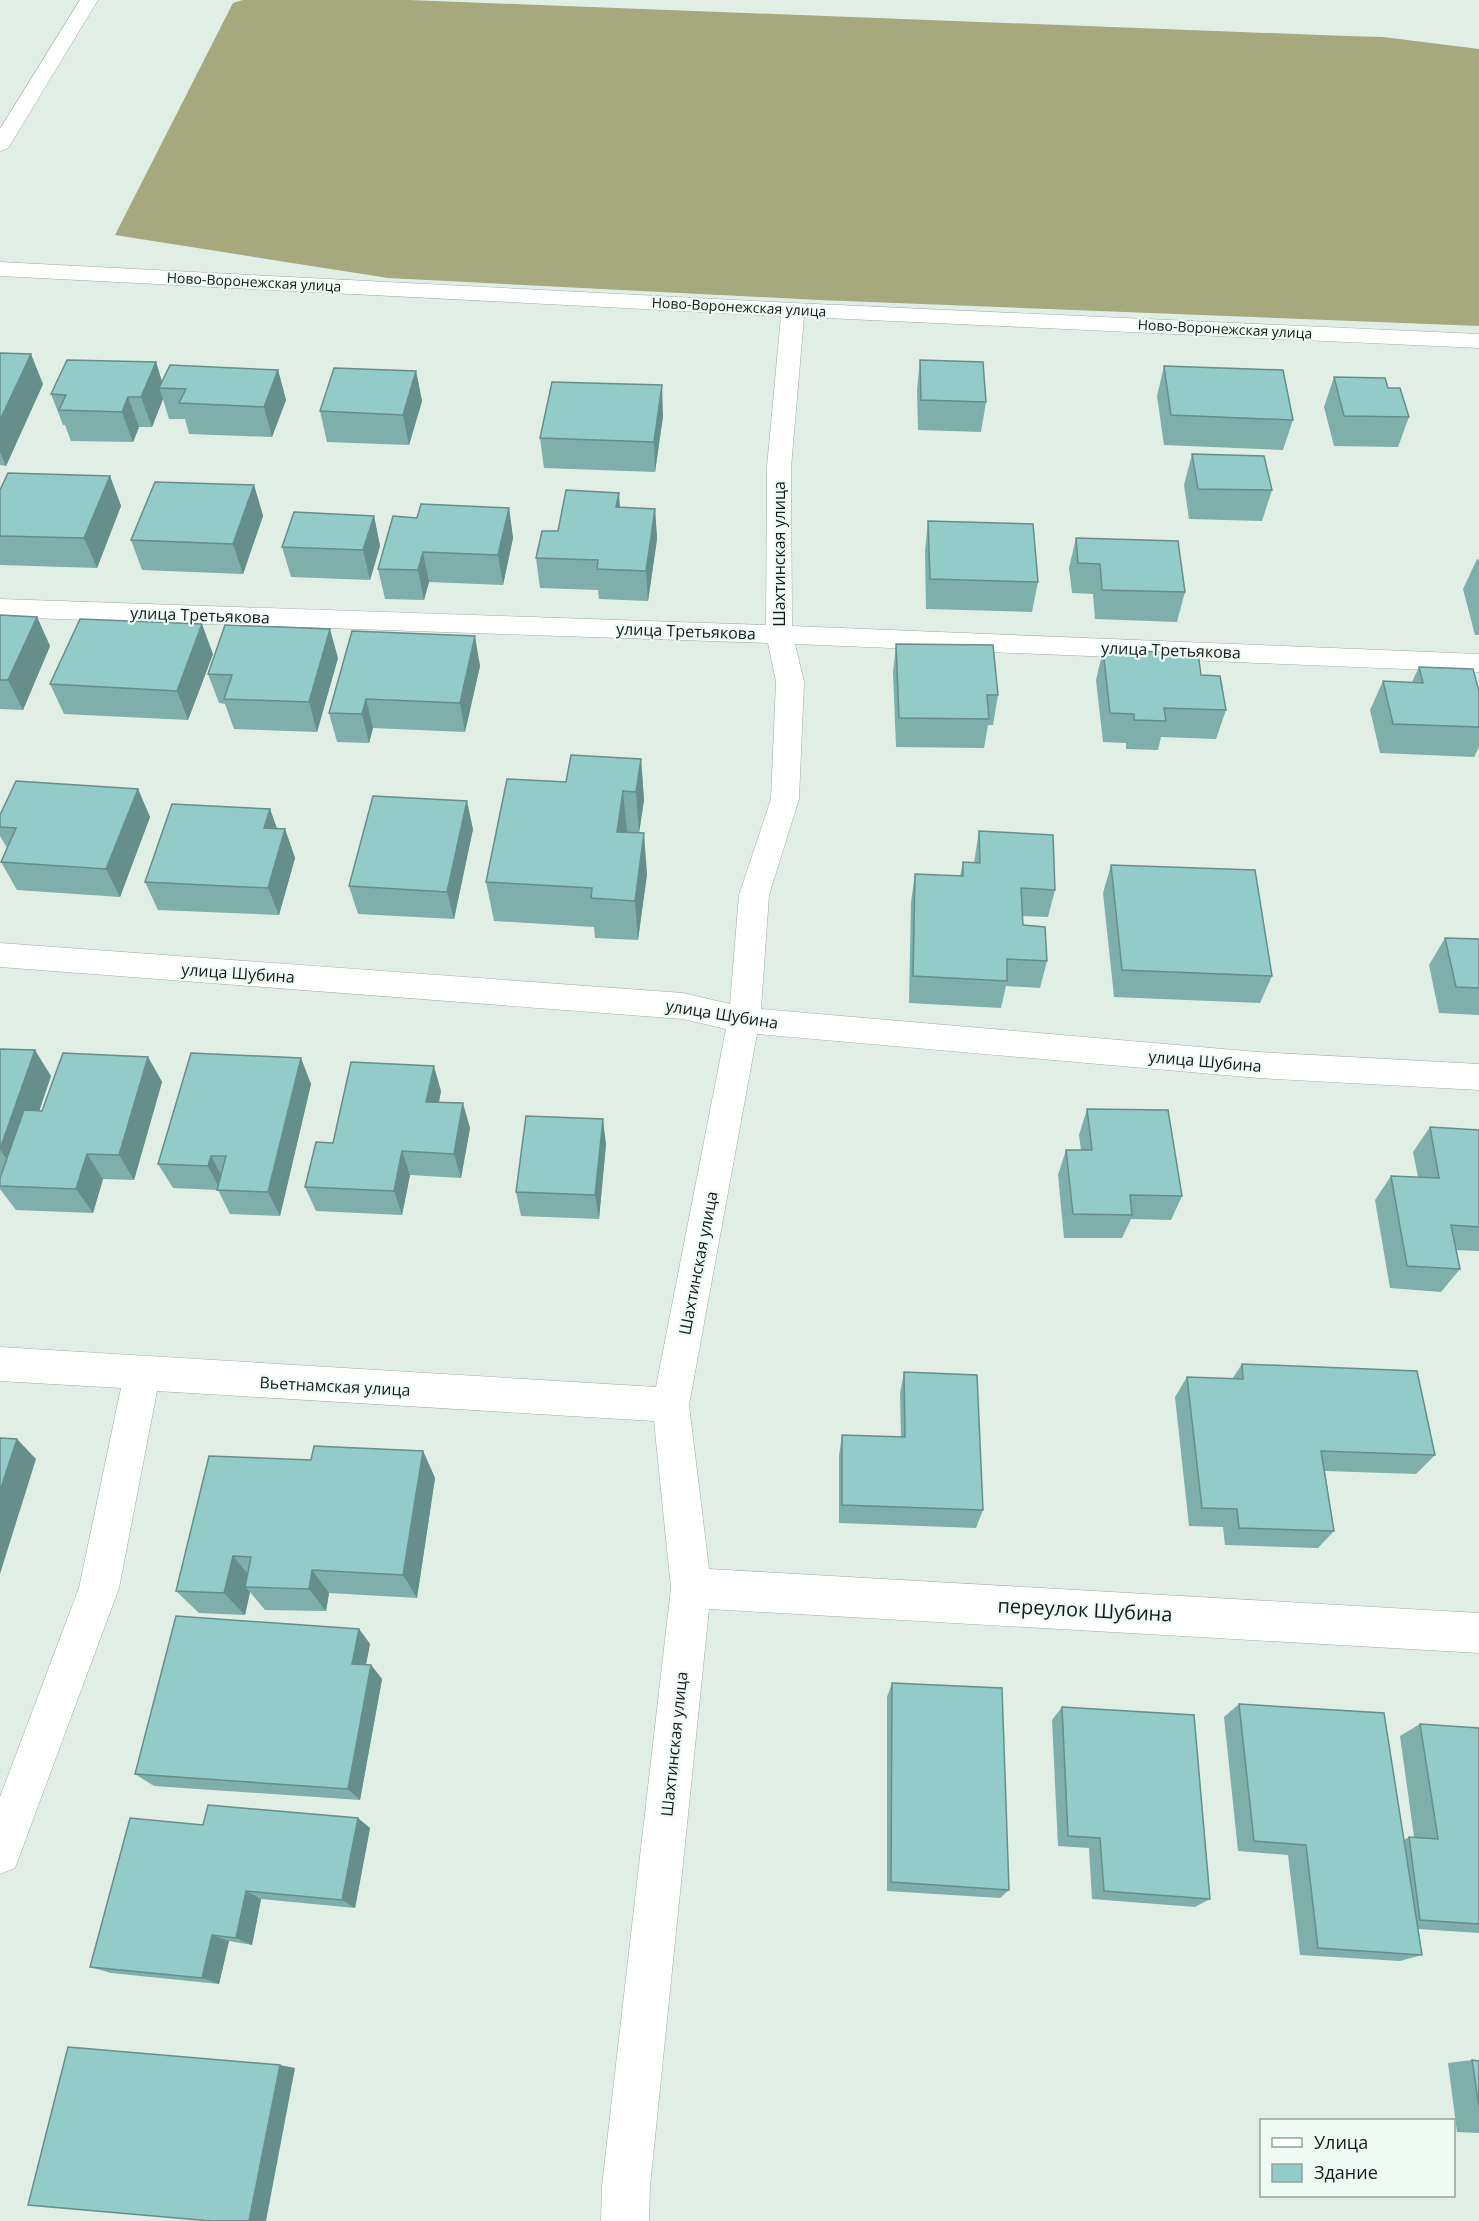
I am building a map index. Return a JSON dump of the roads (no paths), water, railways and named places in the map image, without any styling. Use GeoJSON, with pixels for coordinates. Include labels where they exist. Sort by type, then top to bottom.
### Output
{"type":"FeatureCollection","features":[{"type":"Feature","properties":{"kind":"street"},"geometry":{"type":"LineString","coordinates":[[0,145],[89,0]]}},
{"type":"Feature","properties":{"kind":"street","name":"Ново-Воронежская улица"},"geometry":{"type":"LineString","coordinates":[[0,269],[793,310],[1479,341]]}},
{"type":"Feature","properties":{"kind":"street","name":"Шахтинская улица"},"geometry":{"type":"LineString","coordinates":[[625,2221],[626,2186],[690,1588],[671,1405],[744,1020],[754,895],[785,799],[790,681],[778,634],[779,467],[793,310]]}},
{"type":"Feature","properties":{"kind":"street","name":"улица Третьякова"},"geometry":{"type":"LineString","coordinates":[[0,608],[778,634],[1479,663]]}},
{"type":"Feature","properties":{"kind":"street","name":"улица Шубина"},"geometry":{"type":"LineString","coordinates":[[0,955],[682,1006],[744,1020],[1258,1065],[1479,1077]]}},
{"type":"Feature","properties":{"kind":"street","name":"Вьетнамская улица"},"geometry":{"type":"LineString","coordinates":[[0,1364],[671,1405]]}},
{"type":"Feature","properties":{"kind":"street"},"geometry":{"type":"LineString","coordinates":[[0,1852],[99,1588],[142,1374]]}},
{"type":"Feature","properties":{"kind":"street","name":"переулок Шубина"},"geometry":{"type":"LineString","coordinates":[[690,1588],[1479,1633]]}}]}
